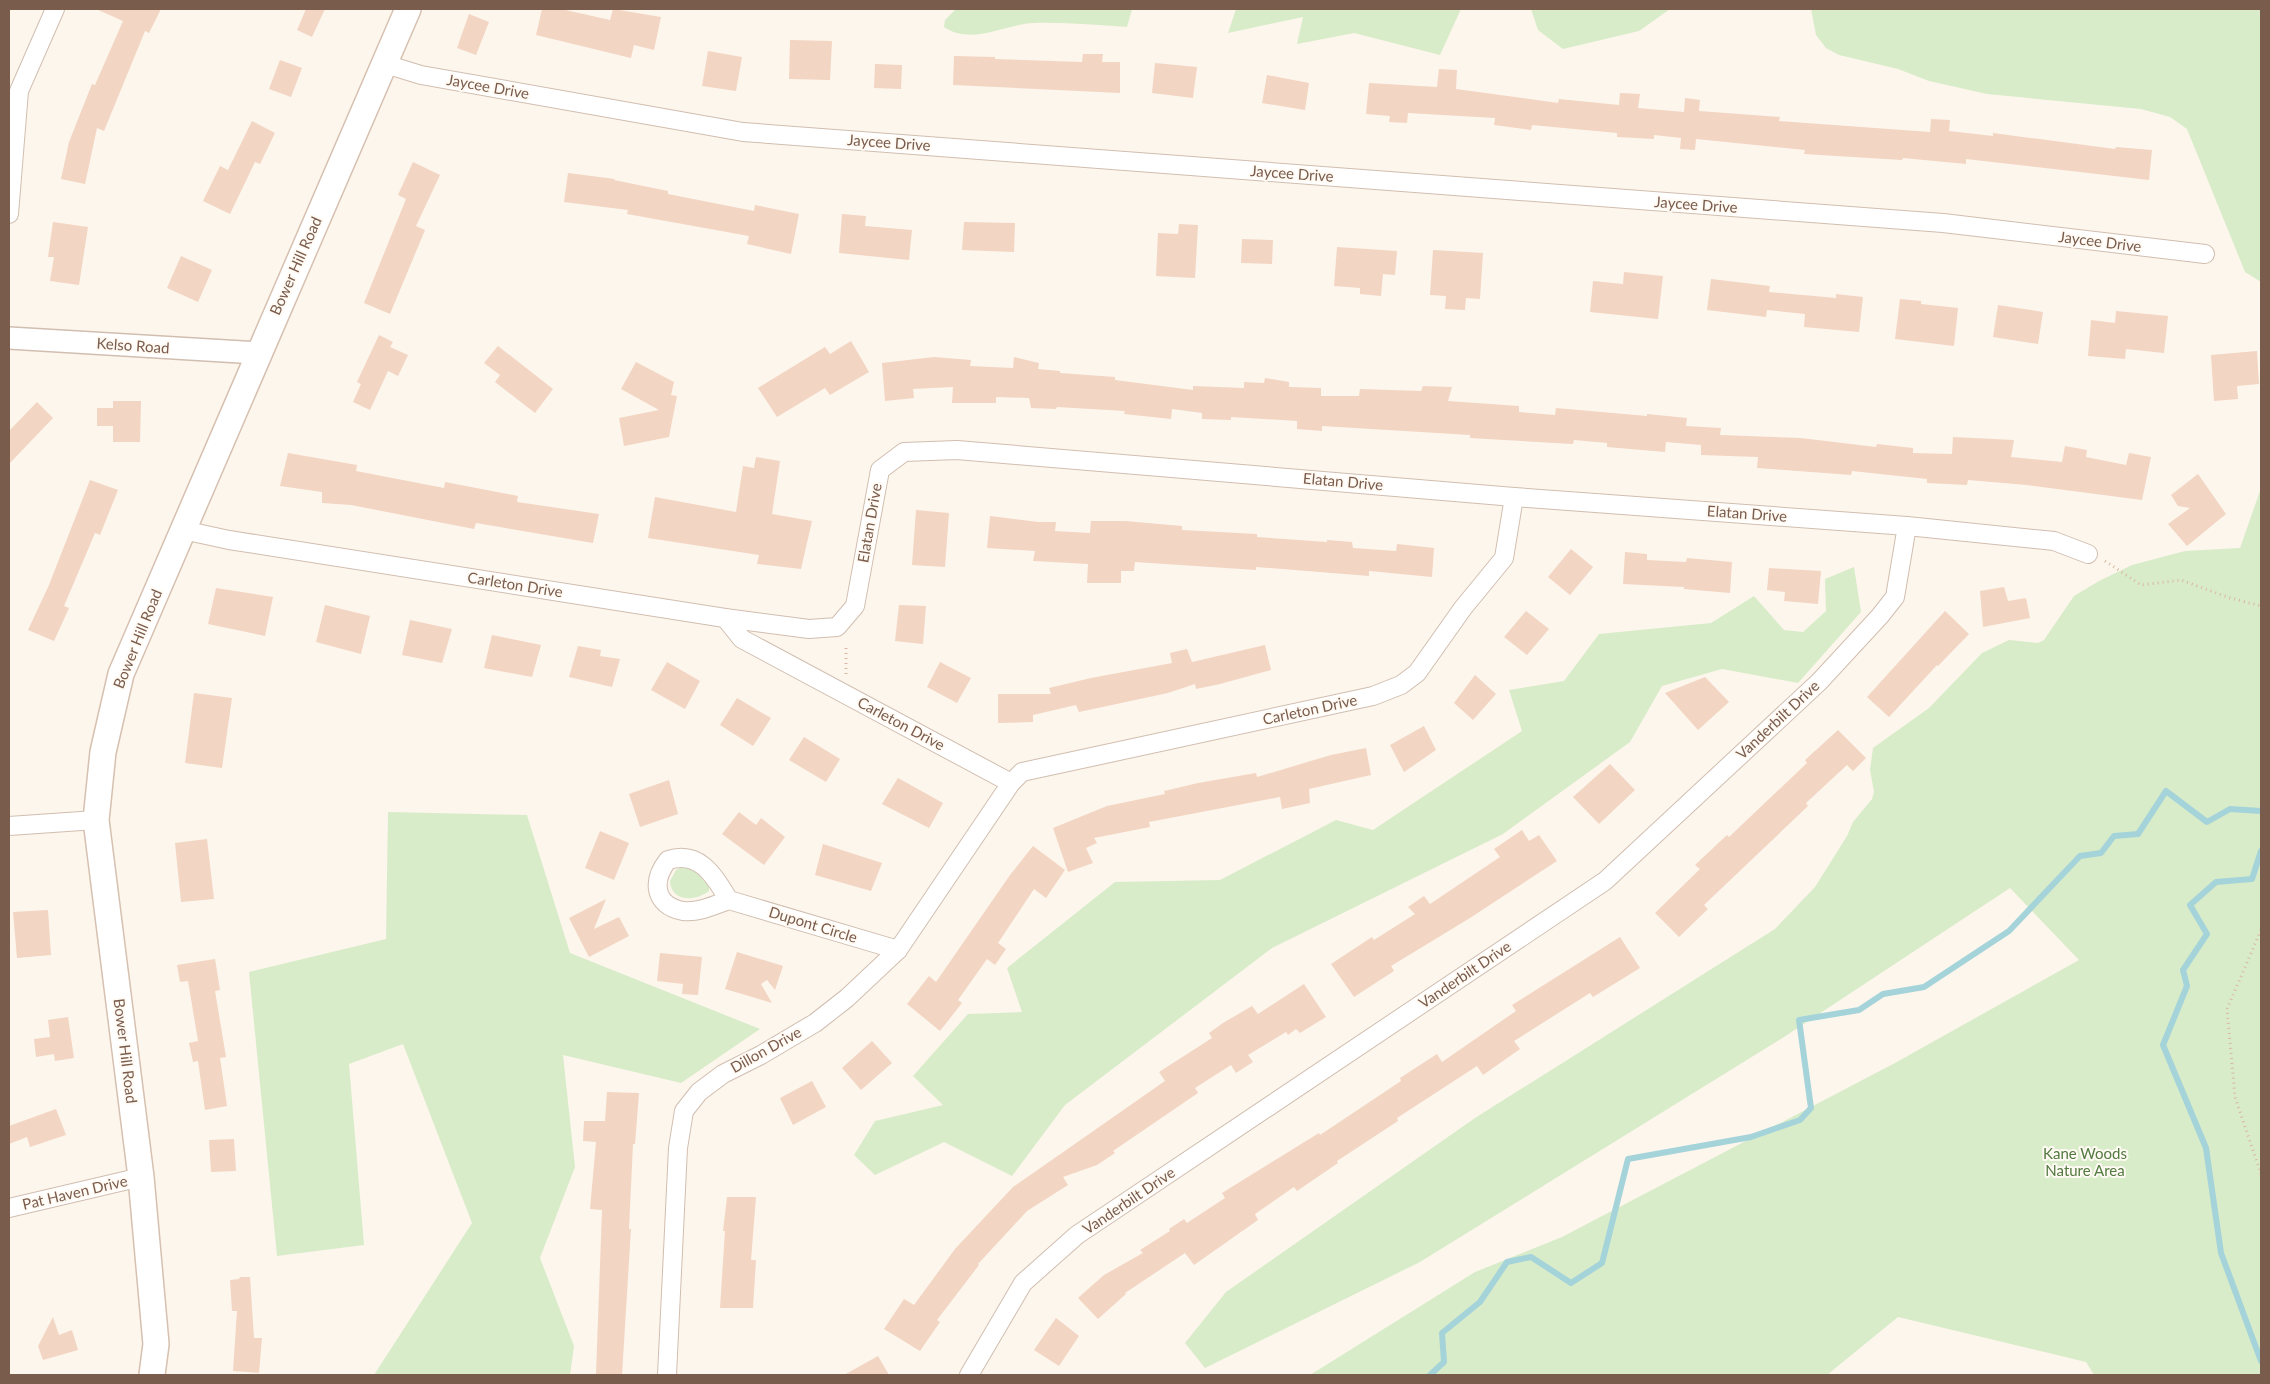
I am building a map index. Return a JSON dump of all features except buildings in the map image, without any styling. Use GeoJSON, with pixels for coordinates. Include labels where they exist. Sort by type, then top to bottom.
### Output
{"type":"FeatureCollection","features":[{"type":"Feature","properties":{"kind":"main road","name":"Bower Hill Road"},"geometry":{"type":"LineString","coordinates":[[152,1375],[156,1344],[140,1177],[96,820],[103,752],[121,674],[408,9]]}},
{"type":"Feature","properties":{"kind":"street"},"geometry":{"type":"LineString","coordinates":[[9,214],[14,89],[55,9]]}},
{"type":"Feature","properties":{"kind":"street","name":"Jaycee Drive"},"geometry":{"type":"LineString","coordinates":[[385,64],[421,75],[742,132],[1943,224],[2205,254]]}},
{"type":"Feature","properties":{"kind":"street","name":"Kelso Road"},"geometry":{"type":"LineString","coordinates":[[9,338],[258,353]]}},
{"type":"Feature","properties":{"kind":"street","name":"Elatan Drive"},"geometry":{"type":"LineString","coordinates":[[725,618],[808,629],[837,627],[855,606],[880,470],[904,452],[957,450],[1907,526],[2054,541],[2088,554]]}},
{"type":"Feature","properties":{"kind":"street","name":"Carleton Drive"},"geometry":{"type":"LineString","coordinates":[[183,530],[229,540],[725,618],[742,639],[1011,783],[1022,772],[1373,696],[1401,685],[1417,673],[1463,608],[1504,558],[1514,496]]}},
{"type":"Feature","properties":{"kind":"street","name":"Vanderbilt Drive"},"geometry":{"type":"LineString","coordinates":[[969,1375],[1023,1283],[1077,1235],[1605,881],[1819,682],[1880,616],[1895,597],[1907,526]]}},
{"type":"Feature","properties":{"kind":"street","name":"Dillon Drive"},"geometry":{"type":"LineString","coordinates":[[667,1375],[678,1148],[684,1111],[699,1092],[723,1074],[761,1055],[815,1023],[847,998],[898,950],[1011,783]]}},
{"type":"Feature","properties":{"kind":"street"},"geometry":{"type":"LineString","coordinates":[[9,826],[96,820]]}},
{"type":"Feature","properties":{"kind":"street","name":"Dupont Circle"},"geometry":{"type":"LineString","coordinates":[[729,900],[898,950]]}},
{"type":"Feature","properties":{"kind":"street","name":"Pat Haven Drive"},"geometry":{"type":"LineString","coordinates":[[9,1208],[140,1177]]}},
{"type":"Feature","properties":{"kind":"path"},"geometry":{"type":"LineString","coordinates":[[2088,554],[2112,564],[2141,585],[2181,580],[2230,598],[2261,606]]}},
{"type":"Feature","properties":{"kind":"path"},"geometry":{"type":"LineString","coordinates":[[844,680],[846,676],[846,644]]}},
{"type":"Feature","properties":{"kind":"path"},"geometry":{"type":"LineString","coordinates":[[2261,930],[2227,1009],[2235,1097],[2261,1174]]}},
{"type":"Feature","properties":{"kind":"green space"},"geometry":{"type":"Polygon","coordinates":[[[956,9],[1132,9],[1127,27],[1069,23],[1034,23],[966,35],[944,27],[945,20],[956,9]]]}},
{"type":"Feature","properties":{"kind":"green space"},"geometry":{"type":"Polygon","coordinates":[[[1236,9],[1461,9],[1440,55],[1354,33],[1297,44],[1303,17],[1228,33],[1236,9]]]}},
{"type":"Feature","properties":{"kind":"green space"},"geometry":{"type":"Polygon","coordinates":[[[1531,9],[1670,9],[1639,31],[1563,49],[1538,30],[1531,9]]]}},
{"type":"Feature","properties":{"kind":"green space"},"geometry":{"type":"Polygon","coordinates":[[[1811,9],[2261,9],[2261,282],[2245,272],[2187,129],[2170,117],[2141,109],[1987,94],[1929,81],[1898,69],[1839,55],[1826,48],[1816,35],[1811,9]]]}},
{"type":"Feature","properties":{"kind":"green space","name":"Kane Woods Nature Area"},"geometry":{"type":"Polygon","coordinates":[[[2261,488],[2261,1375],[2094,1375],[2086,1362],[1898,1317],[1827,1375],[1310,1375],[1475,1272],[1562,1237],[1895,1063],[2079,960],[2010,888],[1781,1039],[1420,1262],[1205,1368],[1185,1343],[1226,1292],[1475,1118],[1775,929],[1815,887],[1847,836],[1853,822],[1872,799],[1874,792],[1870,770],[1873,748],[1929,708],[1982,653],[2009,640],[2038,643],[2044,640],[2074,596],[2132,565],[2185,551],[2240,548],[2261,488]]]}},
{"type":"Feature","properties":{"kind":"green space"},"geometry":{"type":"Polygon","coordinates":[[[1854,567],[1861,612],[1798,683],[1722,669],[1662,686],[1630,742],[1503,834],[1272,948],[1065,1105],[1012,1176],[944,1142],[875,1175],[854,1155],[875,1121],[943,1105],[913,1076],[968,1014],[1022,1012],[1007,968],[1115,882],[1220,880],[1336,820],[1373,830],[1522,731],[1509,690],[1564,681],[1599,634],[1711,623],[1754,596],[1784,630],[1803,632],[1826,611],[1825,579],[1854,567]]]}},
{"type":"Feature","properties":{"kind":"green space"},"geometry":{"type":"Polygon","coordinates":[[[388,812],[527,815],[570,953],[760,1029],[681,1083],[563,1055],[575,1167],[540,1258],[574,1346],[570,1375],[374,1375],[472,1223],[403,1044],[349,1064],[364,1245],[277,1256],[249,972],[386,939],[388,812]]]}},
{"type":"Feature","properties":{"kind":"green space"},"geometry":{"type":"Polygon","coordinates":[[[682,867],[694,869],[709,887],[709,891],[703,895],[691,898],[685,898],[675,893],[671,888],[670,881],[676,870],[682,867]]]}},
{"type":"Feature","properties":{"kind":"waterway"},"geometry":{"type":"LineString","coordinates":[[1430,1375],[1444,1362],[1442,1333],[1480,1302],[1507,1262],[1531,1257],[1571,1283],[1602,1263],[1628,1159],[1751,1137],[1800,1120],[1811,1108],[1799,1020],[1859,1010],[1883,994],[1924,987],[2009,931],[2080,856],[2101,853],[2114,836],[2138,834],[2166,791],[2207,822],[2230,809],[2261,811]]}},
{"type":"Feature","properties":{"kind":"waterway"},"geometry":{"type":"LineString","coordinates":[[2261,851],[2252,879],[2216,882],[2190,905],[2207,934],[2183,970],[2187,986],[2163,1045],[2206,1148],[2221,1253],[2261,1361]]}}]}
